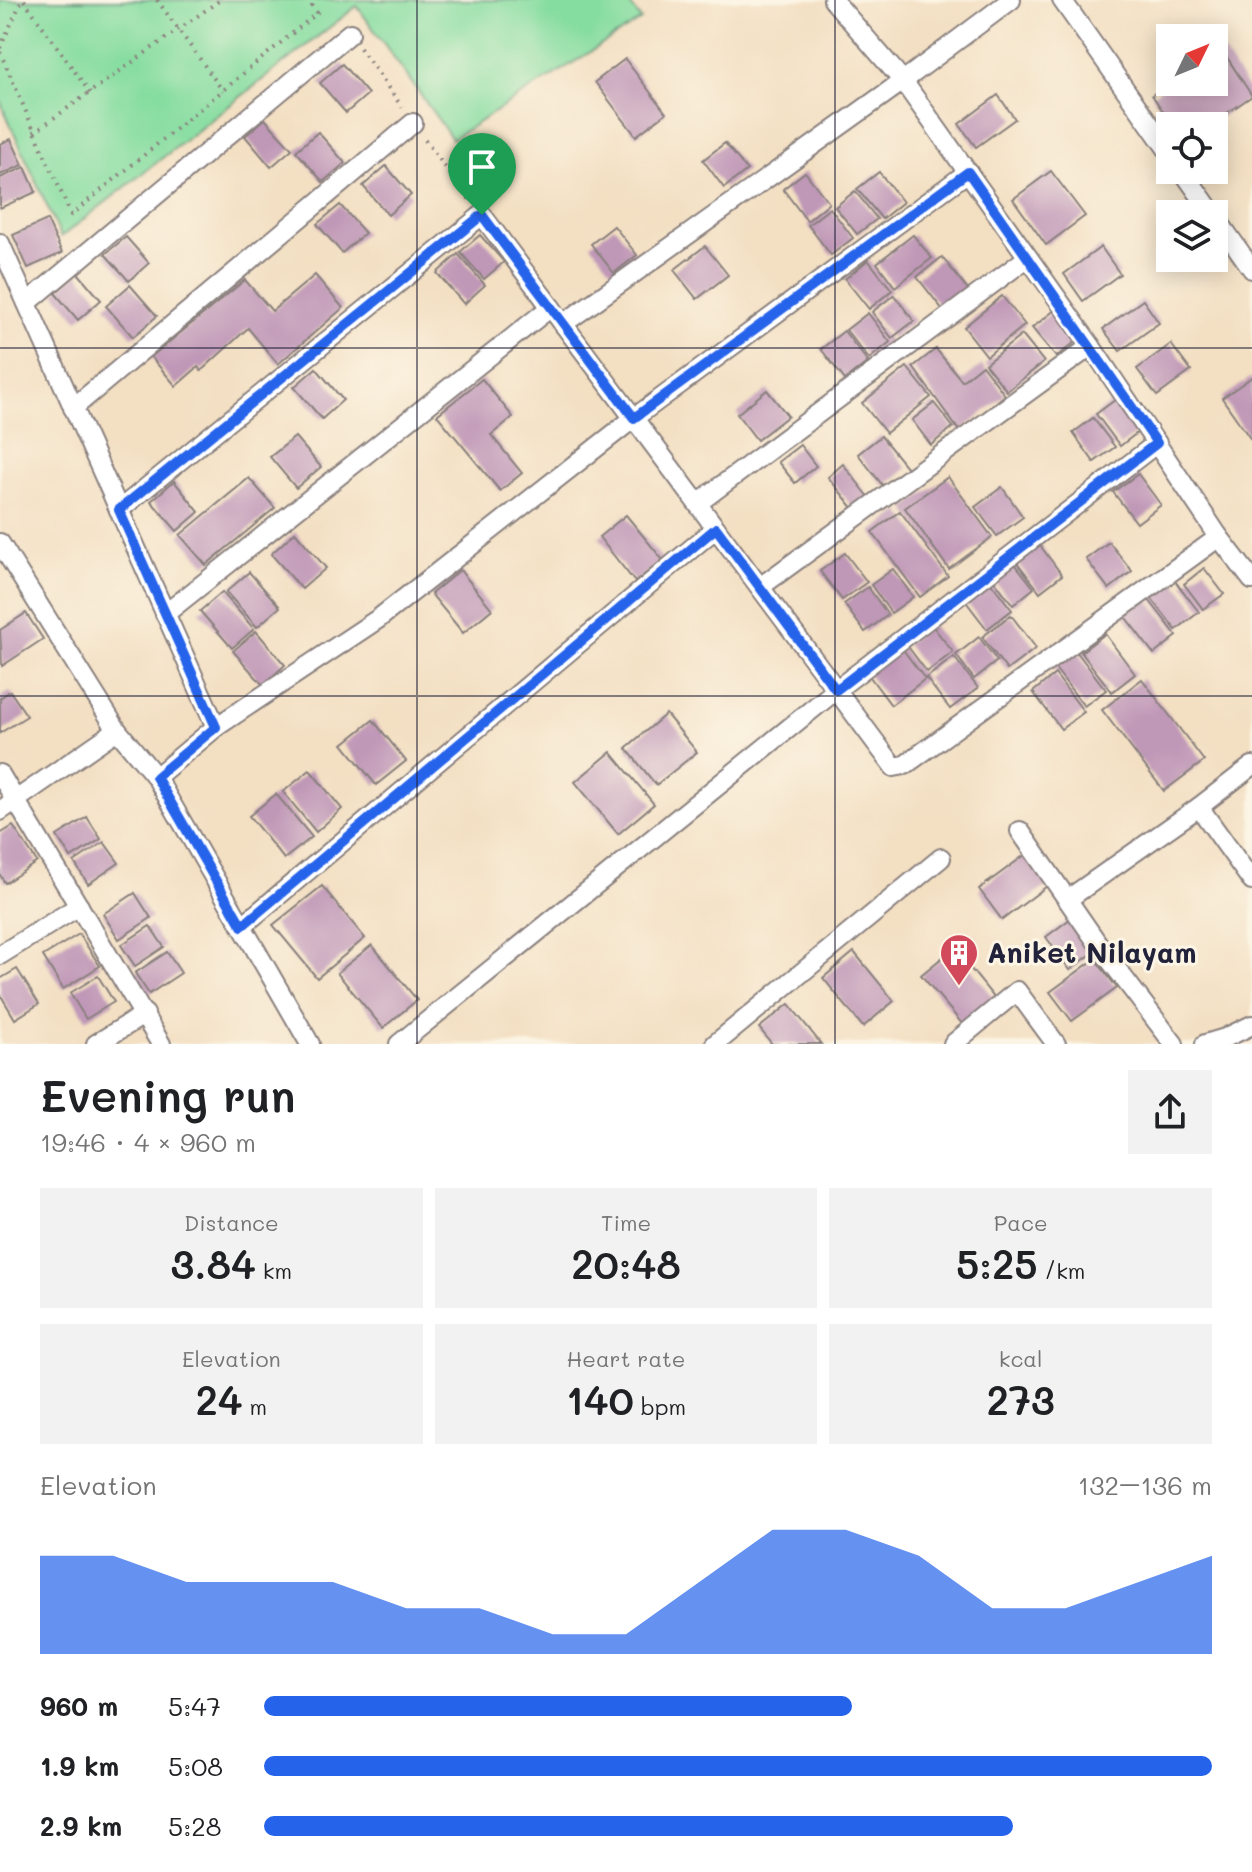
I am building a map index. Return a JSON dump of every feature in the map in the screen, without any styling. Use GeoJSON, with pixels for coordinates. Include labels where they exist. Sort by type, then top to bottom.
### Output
{"type":"FeatureCollection","features":[{"type":"Feature","properties":{"kind":"street"},"geometry":{"type":"LineString","coordinates":[[833,0],[903,81],[1252,580]]}},
{"type":"Feature","properties":{"kind":"street"},"geometry":{"type":"LineString","coordinates":[[563,324],[1011,0]]}},
{"type":"Feature","properties":{"kind":"street"},"geometry":{"type":"LineString","coordinates":[[1062,0],[1156,133]]}},
{"type":"Feature","properties":{"kind":"street"},"geometry":{"type":"LineString","coordinates":[[27,303],[350,33]]}},
{"type":"Feature","properties":{"kind":"street"},"geometry":{"type":"LineString","coordinates":[[73,408],[413,123]]}},
{"type":"Feature","properties":{"kind":"street"},"geometry":{"type":"LineString","coordinates":[[156,777],[216,727],[378,619],[634,418],[968,172]]}},
{"type":"Feature","properties":{"kind":"street"},"geometry":{"type":"LineString","coordinates":[[119,510],[482,215],[894,767],[905,765],[1219,537]]}},
{"type":"Feature","properties":{"kind":"street"},"geometry":{"type":"LineString","coordinates":[[1228,234],[1252,269]]}},
{"type":"Feature","properties":{"kind":"street"},"geometry":{"type":"LineString","coordinates":[[0,243],[216,727]]}},
{"type":"Feature","properties":{"kind":"street"},"geometry":{"type":"LineString","coordinates":[[698,503],[1027,258]]}},
{"type":"Feature","properties":{"kind":"street"},"geometry":{"type":"LineString","coordinates":[[165,614],[551,307]]}},
{"type":"Feature","properties":{"kind":"street"},"geometry":{"type":"LineString","coordinates":[[760,587],[1091,346]]}},
{"type":"Feature","properties":{"kind":"street"},"geometry":{"type":"LineString","coordinates":[[399,1044],[836,690],[1157,443]]}},
{"type":"Feature","properties":{"kind":"street"},"geometry":{"type":"LineString","coordinates":[[242,926],[716,528]]}},
{"type":"Feature","properties":{"kind":"street"},"geometry":{"type":"LineString","coordinates":[[0,543],[117,730],[156,777],[310,1044]]}},
{"type":"Feature","properties":{"kind":"street"},"geometry":{"type":"LineString","coordinates":[[0,811],[117,730]]}},
{"type":"Feature","properties":{"kind":"street"},"geometry":{"type":"LineString","coordinates":[[1068,899],[1252,766]]}},
{"type":"Feature","properties":{"kind":"street"},"geometry":{"type":"LineString","coordinates":[[0,774],[161,1044]]}},
{"type":"Feature","properties":{"kind":"street"},"geometry":{"type":"LineString","coordinates":[[1199,807],[1252,881]]}},
{"type":"Feature","properties":{"kind":"street"},"geometry":{"type":"LineString","coordinates":[[1020,831],[1103,951],[1174,1044]]}},
{"type":"Feature","properties":{"kind":"street"},"geometry":{"type":"LineString","coordinates":[[715,1044],[941,858]]}},
{"type":"Feature","properties":{"kind":"street"},"geometry":{"type":"LineString","coordinates":[[0,955],[79,906]]}},
{"type":"Feature","properties":{"kind":"street"},"geometry":{"type":"LineString","coordinates":[[953,1044],[1017,991],[1056,1044]]}},
{"type":"Feature","properties":{"kind":"street"},"geometry":{"type":"LineString","coordinates":[[96,1044],[145,1014]]}},
{"type":"Feature","properties":{"kind":"street"},"geometry":{"type":"LineString","coordinates":[[1205,1044],[1252,1025]]}},
{"type":"Feature","properties":{"kind":"path"},"geometry":{"type":"LineString","coordinates":[[90,93],[23,0],[0,50],[71,215],[317,13],[308,0]]}},
{"type":"Feature","properties":{"kind":"path"},"geometry":{"type":"LineString","coordinates":[[157,0],[223,91]]}},
{"type":"Feature","properties":{"kind":"path"},"geometry":{"type":"LineString","coordinates":[[34,132],[220,0]]}},
{"type":"Feature","properties":{"kind":"green space"},"geometry":{"type":"Polygon","coordinates":[[[0,0],[627,0],[641,20],[452,139],[357,6],[61,237],[0,101],[0,0]]]}},
{"type":"Feature","properties":{"kind":"building"},"geometry":{"type":"Polygon","coordinates":[[[625,59],[666,113],[636,136],[595,82],[625,59]]]}},
{"type":"Feature","properties":{"kind":"building"},"geometry":{"type":"Polygon","coordinates":[[[1228,59],[1252,96],[1228,112],[1164,112],[1152,95],[1156,92],[1156,96],[1228,96],[1228,59]]]}},
{"type":"Feature","properties":{"kind":"building"},"geometry":{"type":"Polygon","coordinates":[[[342,64],[368,94],[346,113],[320,83],[342,64]]]}},
{"type":"Feature","properties":{"kind":"building"},"geometry":{"type":"Polygon","coordinates":[[[998,95],[1015,119],[976,147],[959,124],[998,95]]]}},
{"type":"Feature","properties":{"kind":"building"},"geometry":{"type":"Polygon","coordinates":[[[265,119],[292,149],[271,167],[245,136],[265,119]]]}},
{"type":"Feature","properties":{"kind":"building"},"geometry":{"type":"Polygon","coordinates":[[[318,132],[345,163],[323,182],[296,151],[318,132]]]}},
{"type":"Feature","properties":{"kind":"building"},"geometry":{"type":"Polygon","coordinates":[[[11,139],[23,165],[0,175],[0,144],[11,139]]]}},
{"type":"Feature","properties":{"kind":"building"},"geometry":{"type":"Polygon","coordinates":[[[725,143],[747,170],[724,188],[703,160],[725,143]]]}},
{"type":"Feature","properties":{"kind":"building"},"geometry":{"type":"Polygon","coordinates":[[[386,166],[411,195],[388,215],[363,186],[386,166]]]}},
{"type":"Feature","properties":{"kind":"building"},"geometry":{"type":"Polygon","coordinates":[[[25,167],[36,192],[0,208],[0,178],[25,167]]]}},
{"type":"Feature","properties":{"kind":"building"},"geometry":{"type":"Polygon","coordinates":[[[1051,171],[1085,216],[1046,245],[1013,199],[1051,171]]]}},
{"type":"Feature","properties":{"kind":"building"},"geometry":{"type":"Polygon","coordinates":[[[805,172],[829,203],[807,221],[783,189],[805,172]]]}},
{"type":"Feature","properties":{"kind":"building"},"geometry":{"type":"Polygon","coordinates":[[[879,172],[903,202],[882,219],[857,189],[879,172]]]}},
{"type":"Feature","properties":{"kind":"building"},"geometry":{"type":"Polygon","coordinates":[[[855,191],[877,219],[857,234],[835,207],[855,191]]]}},
{"type":"Feature","properties":{"kind":"building"},"geometry":{"type":"Polygon","coordinates":[[[340,205],[365,233],[342,253],[317,224],[340,205]]]}},
{"type":"Feature","properties":{"kind":"building"},"geometry":{"type":"Polygon","coordinates":[[[830,208],[853,238],[831,255],[808,225],[830,208]]]}},
{"type":"Feature","properties":{"kind":"building"},"geometry":{"type":"Polygon","coordinates":[[[47,220],[62,253],[28,268],[13,235],[47,220]]]}},
{"type":"Feature","properties":{"kind":"building"},"geometry":{"type":"Polygon","coordinates":[[[614,226],[637,255],[614,273],[591,244],[614,226]]]}},
{"type":"Feature","properties":{"kind":"building"},"geometry":{"type":"Polygon","coordinates":[[[480,235],[504,262],[484,279],[460,252],[480,235]]]}},
{"type":"Feature","properties":{"kind":"building"},"geometry":{"type":"Polygon","coordinates":[[[913,235],[932,258],[895,287],[877,263],[913,235]]]}},
{"type":"Feature","properties":{"kind":"building"},"geometry":{"type":"Polygon","coordinates":[[[126,237],[149,263],[129,281],[105,254],[126,237]]]}},
{"type":"Feature","properties":{"kind":"building"},"geometry":{"type":"Polygon","coordinates":[[[705,246],[728,275],[697,299],[674,270],[705,246]]]}},
{"type":"Feature","properties":{"kind":"building"},"geometry":{"type":"Polygon","coordinates":[[[1101,247],[1120,274],[1083,301],[1064,274],[1101,247]]]}},
{"type":"Feature","properties":{"kind":"building"},"geometry":{"type":"Polygon","coordinates":[[[458,254],[485,285],[464,304],[437,273],[458,254]]]}},
{"type":"Feature","properties":{"kind":"building"},"geometry":{"type":"Polygon","coordinates":[[[942,257],[968,290],[943,310],[917,277],[942,257]]]}},
{"type":"Feature","properties":{"kind":"building"},"geometry":{"type":"Polygon","coordinates":[[[868,260],[892,290],[869,309],[845,279],[868,260]]]}},
{"type":"Feature","properties":{"kind":"building"},"geometry":{"type":"Polygon","coordinates":[[[78,273],[101,300],[78,320],[55,293],[78,273]]]}},
{"type":"Feature","properties":{"kind":"building"},"geometry":{"type":"Polygon","coordinates":[[[315,275],[343,308],[278,364],[248,328],[201,371],[198,367],[176,386],[151,357],[245,280],[272,311],[315,275]]]}},
{"type":"Feature","properties":{"kind":"building"},"geometry":{"type":"Polygon","coordinates":[[[130,285],[157,316],[133,337],[106,306],[130,285]]]}},
{"type":"Feature","properties":{"kind":"building"},"geometry":{"type":"Polygon","coordinates":[[[894,295],[914,321],[892,338],[872,312],[894,295]]]}},
{"type":"Feature","properties":{"kind":"building"},"geometry":{"type":"Polygon","coordinates":[[[1002,296],[1025,325],[987,356],[964,327],[1002,296]]]}},
{"type":"Feature","properties":{"kind":"building"},"geometry":{"type":"Polygon","coordinates":[[[1143,300],[1159,323],[1120,351],[1103,329],[1143,300]]]}},
{"type":"Feature","properties":{"kind":"building"},"geometry":{"type":"Polygon","coordinates":[[[1055,310],[1079,339],[1056,357],[1032,328],[1055,310]]]}},
{"type":"Feature","properties":{"kind":"building"},"geometry":{"type":"Polygon","coordinates":[[[868,313],[890,342],[869,359],[846,330],[868,313]]]}},
{"type":"Feature","properties":{"kind":"building"},"geometry":{"type":"Polygon","coordinates":[[[844,331],[868,362],[845,380],[821,349],[844,331]]]}},
{"type":"Feature","properties":{"kind":"building"},"geometry":{"type":"Polygon","coordinates":[[[1022,335],[1044,362],[1007,391],[985,364],[1022,335]]]}},
{"type":"Feature","properties":{"kind":"building"},"geometry":{"type":"Polygon","coordinates":[[[1171,344],[1191,371],[1157,396],[1137,369],[1171,344]]]}},
{"type":"Feature","properties":{"kind":"building"},"geometry":{"type":"Polygon","coordinates":[[[936,349],[962,381],[982,365],[1005,395],[960,432],[913,367],[936,349]]]}},
{"type":"Feature","properties":{"kind":"building"},"geometry":{"type":"Polygon","coordinates":[[[907,367],[931,397],[886,433],[862,403],[907,367]]]}},
{"type":"Feature","properties":{"kind":"building"},"geometry":{"type":"Polygon","coordinates":[[[316,368],[343,400],[322,419],[294,387],[316,368]]]}},
{"type":"Feature","properties":{"kind":"building"},"geometry":{"type":"Polygon","coordinates":[[[1252,377],[1252,441],[1222,398],[1252,377]]]}},
{"type":"Feature","properties":{"kind":"building"},"geometry":{"type":"Polygon","coordinates":[[[482,379],[513,417],[491,435],[522,473],[500,491],[437,415],[482,379]]]}},
{"type":"Feature","properties":{"kind":"building"},"geometry":{"type":"Polygon","coordinates":[[[767,390],[788,416],[757,440],[737,414],[767,390]]]}},
{"type":"Feature","properties":{"kind":"building"},"geometry":{"type":"Polygon","coordinates":[[[1119,397],[1142,429],[1120,446],[1096,414],[1119,397]]]}},
{"type":"Feature","properties":{"kind":"building"},"geometry":{"type":"Polygon","coordinates":[[[934,403],[953,427],[931,445],[912,420],[934,403]]]}},
{"type":"Feature","properties":{"kind":"building"},"geometry":{"type":"Polygon","coordinates":[[[1093,418],[1115,447],[1094,462],[1073,433],[1093,418]]]}},
{"type":"Feature","properties":{"kind":"building"},"geometry":{"type":"Polygon","coordinates":[[[881,436],[907,468],[884,487],[858,454],[881,436]]]}},
{"type":"Feature","properties":{"kind":"building"},"geometry":{"type":"Polygon","coordinates":[[[295,437],[321,467],[296,488],[270,457],[295,437]]]}},
{"type":"Feature","properties":{"kind":"building"},"geometry":{"type":"Polygon","coordinates":[[[800,445],[816,466],[795,483],[778,462],[800,445]]]}},
{"type":"Feature","properties":{"kind":"building"},"geometry":{"type":"Polygon","coordinates":[[[843,464],[869,497],[854,509],[828,477],[843,464]]]}},
{"type":"Feature","properties":{"kind":"building"},"geometry":{"type":"Polygon","coordinates":[[[1138,474],[1161,505],[1137,523],[1113,492],[1138,474]]]}},
{"type":"Feature","properties":{"kind":"building"},"geometry":{"type":"Polygon","coordinates":[[[948,477],[992,537],[949,569],[905,508],[948,477]]]}},
{"type":"Feature","properties":{"kind":"building"},"geometry":{"type":"Polygon","coordinates":[[[249,478],[275,508],[206,565],[180,535],[249,478]]]}},
{"type":"Feature","properties":{"kind":"building"},"geometry":{"type":"Polygon","coordinates":[[[174,481],[199,512],[177,531],[151,501],[174,481]]]}},
{"type":"Feature","properties":{"kind":"building"},"geometry":{"type":"Polygon","coordinates":[[[1002,487],[1023,517],[997,536],[975,507],[1002,487]]]}},
{"type":"Feature","properties":{"kind":"building"},"geometry":{"type":"Polygon","coordinates":[[[900,511],[948,576],[920,597],[872,532],[900,511]]]}},
{"type":"Feature","properties":{"kind":"building"},"geometry":{"type":"Polygon","coordinates":[[[626,515],[663,560],[635,582],[599,537],[626,515]]]}},
{"type":"Feature","properties":{"kind":"building"},"geometry":{"type":"Polygon","coordinates":[[[295,532],[326,568],[302,589],[271,554],[295,532]]]}},
{"type":"Feature","properties":{"kind":"building"},"geometry":{"type":"Polygon","coordinates":[[[1109,542],[1132,571],[1109,589],[1086,559],[1109,542]]]}},
{"type":"Feature","properties":{"kind":"building"},"geometry":{"type":"Polygon","coordinates":[[[1039,544],[1062,575],[1040,592],[1016,561],[1039,544]]]}},
{"type":"Feature","properties":{"kind":"building"},"geometry":{"type":"Polygon","coordinates":[[[845,553],[867,582],[842,600],[820,571],[845,553]]]}},
{"type":"Feature","properties":{"kind":"building"},"geometry":{"type":"Polygon","coordinates":[[[1015,564],[1034,588],[1013,605],[994,580],[1015,564]]]}},
{"type":"Feature","properties":{"kind":"building"},"geometry":{"type":"Polygon","coordinates":[[[1204,568],[1224,594],[1203,609],[1184,584],[1204,568]]]}},
{"type":"Feature","properties":{"kind":"building"},"geometry":{"type":"Polygon","coordinates":[[[893,569],[913,597],[891,613],[871,585],[893,569]]]}},
{"type":"Feature","properties":{"kind":"building"},"geometry":{"type":"Polygon","coordinates":[[[460,570],[492,609],[463,633],[431,594],[460,570]]]}},
{"type":"Feature","properties":{"kind":"building"},"geometry":{"type":"Polygon","coordinates":[[[249,572],[280,607],[257,627],[226,592],[249,572]]]}},
{"type":"Feature","properties":{"kind":"building"},"geometry":{"type":"Polygon","coordinates":[[[1172,577],[1199,612],[1176,630],[1149,595],[1172,577]]]}},
{"type":"Feature","properties":{"kind":"building"},"geometry":{"type":"Polygon","coordinates":[[[989,580],[1012,610],[987,629],[964,599],[989,580]]]}},
{"type":"Feature","properties":{"kind":"building"},"geometry":{"type":"Polygon","coordinates":[[[868,587],[888,615],[865,632],[844,604],[868,587]]]}},
{"type":"Feature","properties":{"kind":"building"},"geometry":{"type":"Polygon","coordinates":[[[222,592],[254,629],[232,648],[200,611],[222,592]]]}},
{"type":"Feature","properties":{"kind":"building"},"geometry":{"type":"Polygon","coordinates":[[[1146,596],[1177,636],[1154,654],[1123,614],[1146,596]]]}},
{"type":"Feature","properties":{"kind":"building"},"geometry":{"type":"Polygon","coordinates":[[[26,613],[43,639],[2,666],[0,630],[26,613]]]}},
{"type":"Feature","properties":{"kind":"building"},"geometry":{"type":"Polygon","coordinates":[[[1011,615],[1036,648],[1007,670],[982,637],[1011,615]]]}},
{"type":"Feature","properties":{"kind":"building"},"geometry":{"type":"Polygon","coordinates":[[[931,624],[953,652],[927,672],[906,644],[931,624]]]}},
{"type":"Feature","properties":{"kind":"building"},"geometry":{"type":"Polygon","coordinates":[[[256,631],[285,665],[263,685],[233,651],[256,631]]]}},
{"type":"Feature","properties":{"kind":"building"},"geometry":{"type":"Polygon","coordinates":[[[1105,634],[1135,674],[1112,692],[1081,652],[1105,634]]]}},
{"type":"Feature","properties":{"kind":"building"},"geometry":{"type":"Polygon","coordinates":[[[979,637],[997,661],[974,679],[956,655],[979,637]]]}},
{"type":"Feature","properties":{"kind":"building"},"geometry":{"type":"Polygon","coordinates":[[[901,647],[925,679],[891,705],[867,673],[901,647]]]}},
{"type":"Feature","properties":{"kind":"building"},"geometry":{"type":"Polygon","coordinates":[[[1076,651],[1106,690],[1084,706],[1054,667],[1076,651]]]}},
{"type":"Feature","properties":{"kind":"building"},"geometry":{"type":"Polygon","coordinates":[[[954,657],[978,688],[950,709],[926,678],[954,657]]]}},
{"type":"Feature","properties":{"kind":"building"},"geometry":{"type":"Polygon","coordinates":[[[1055,674],[1084,712],[1061,729],[1033,692],[1055,674]]]}},
{"type":"Feature","properties":{"kind":"building"},"geometry":{"type":"Polygon","coordinates":[[[1142,679],[1204,761],[1164,791],[1102,710],[1142,679]]]}},
{"type":"Feature","properties":{"kind":"building"},"geometry":{"type":"Polygon","coordinates":[[[10,691],[27,716],[0,733],[0,698],[10,691]]]}},
{"type":"Feature","properties":{"kind":"building"},"geometry":{"type":"Polygon","coordinates":[[[666,714],[697,752],[656,785],[626,748],[666,714]]]}},
{"type":"Feature","properties":{"kind":"building"},"geometry":{"type":"Polygon","coordinates":[[[373,720],[406,761],[376,785],[343,744],[373,720]]]}},
{"type":"Feature","properties":{"kind":"building"},"geometry":{"type":"Polygon","coordinates":[[[611,752],[654,804],[618,834],[575,782],[611,752]]]}},
{"type":"Feature","properties":{"kind":"building"},"geometry":{"type":"Polygon","coordinates":[[[310,770],[342,809],[316,832],[283,792],[310,770]]]}},
{"type":"Feature","properties":{"kind":"building"},"geometry":{"type":"Polygon","coordinates":[[[276,794],[312,837],[284,859],[249,816],[276,794]]]}},
{"type":"Feature","properties":{"kind":"building"},"geometry":{"type":"Polygon","coordinates":[[[87,817],[101,839],[71,858],[57,836],[87,817]]]}},
{"type":"Feature","properties":{"kind":"building"},"geometry":{"type":"Polygon","coordinates":[[[13,826],[37,862],[5,883],[0,875],[0,834],[13,826]]]}},
{"type":"Feature","properties":{"kind":"building"},"geometry":{"type":"Polygon","coordinates":[[[104,842],[119,863],[88,884],[74,862],[104,842]]]}},
{"type":"Feature","properties":{"kind":"building"},"geometry":{"type":"Polygon","coordinates":[[[1025,855],[1047,886],[1002,920],[979,889],[1025,855]]]}},
{"type":"Feature","properties":{"kind":"building"},"geometry":{"type":"Polygon","coordinates":[[[322,886],[365,938],[317,978],[273,925],[322,886]]]}},
{"type":"Feature","properties":{"kind":"building"},"geometry":{"type":"Polygon","coordinates":[[[135,893],[151,918],[119,939],[103,914],[135,893]]]}},
{"type":"Feature","properties":{"kind":"building"},"geometry":{"type":"Polygon","coordinates":[[[1070,919],[1094,952],[1070,970],[1046,937],[1070,919]]]}},
{"type":"Feature","properties":{"kind":"building"},"geometry":{"type":"Polygon","coordinates":[[[150,926],[164,947],[135,966],[121,945],[150,926]]]}},
{"type":"Feature","properties":{"kind":"building"},"geometry":{"type":"Polygon","coordinates":[[[79,934],[100,966],[63,989],[43,956],[79,934]]]}},
{"type":"Feature","properties":{"kind":"building"},"geometry":{"type":"Polygon","coordinates":[[[372,945],[417,1000],[383,1028],[337,973],[372,945]]]}},
{"type":"Feature","properties":{"kind":"building","name":"Aniket Nilayam"},"geometry":{"type":"Polygon","coordinates":[[[954,948],[996,1000],[964,1026],[921,975],[954,948]]]}},
{"type":"Feature","properties":{"kind":"building"},"geometry":{"type":"Polygon","coordinates":[[[167,952],[181,973],[149,994],[135,973],[167,952]]]}},
{"type":"Feature","properties":{"kind":"building"},"geometry":{"type":"Polygon","coordinates":[[[854,952],[894,1001],[863,1027],[823,978],[854,952]]]}},
{"type":"Feature","properties":{"kind":"building"},"geometry":{"type":"Polygon","coordinates":[[[1095,959],[1117,988],[1072,1021],[1050,992],[1095,959]]]}},
{"type":"Feature","properties":{"kind":"building"},"geometry":{"type":"Polygon","coordinates":[[[17,969],[39,1004],[15,1019],[0,994],[0,979],[17,969]]]}},
{"type":"Feature","properties":{"kind":"building"},"geometry":{"type":"Polygon","coordinates":[[[98,976],[114,1002],[86,1019],[70,993],[98,976]]]}},
{"type":"Feature","properties":{"kind":"building"},"geometry":{"type":"Polygon","coordinates":[[[789,1004],[821,1044],[772,1044],[759,1028],[789,1004]]]}},
{"type":"Feature","properties":{"kind":"place","name":"Aniket Nilayam"},"geometry":{"type":"Point","coordinates":[959,987]}},
{"type":"Feature","properties":{"kind":"route"},"geometry":{"type":"LineString","coordinates":[[968,172],[1157,443],[836,690],[716,528],[242,926],[156,777],[216,727],[119,510],[482,215],[634,418],[968,172]]}}]}
